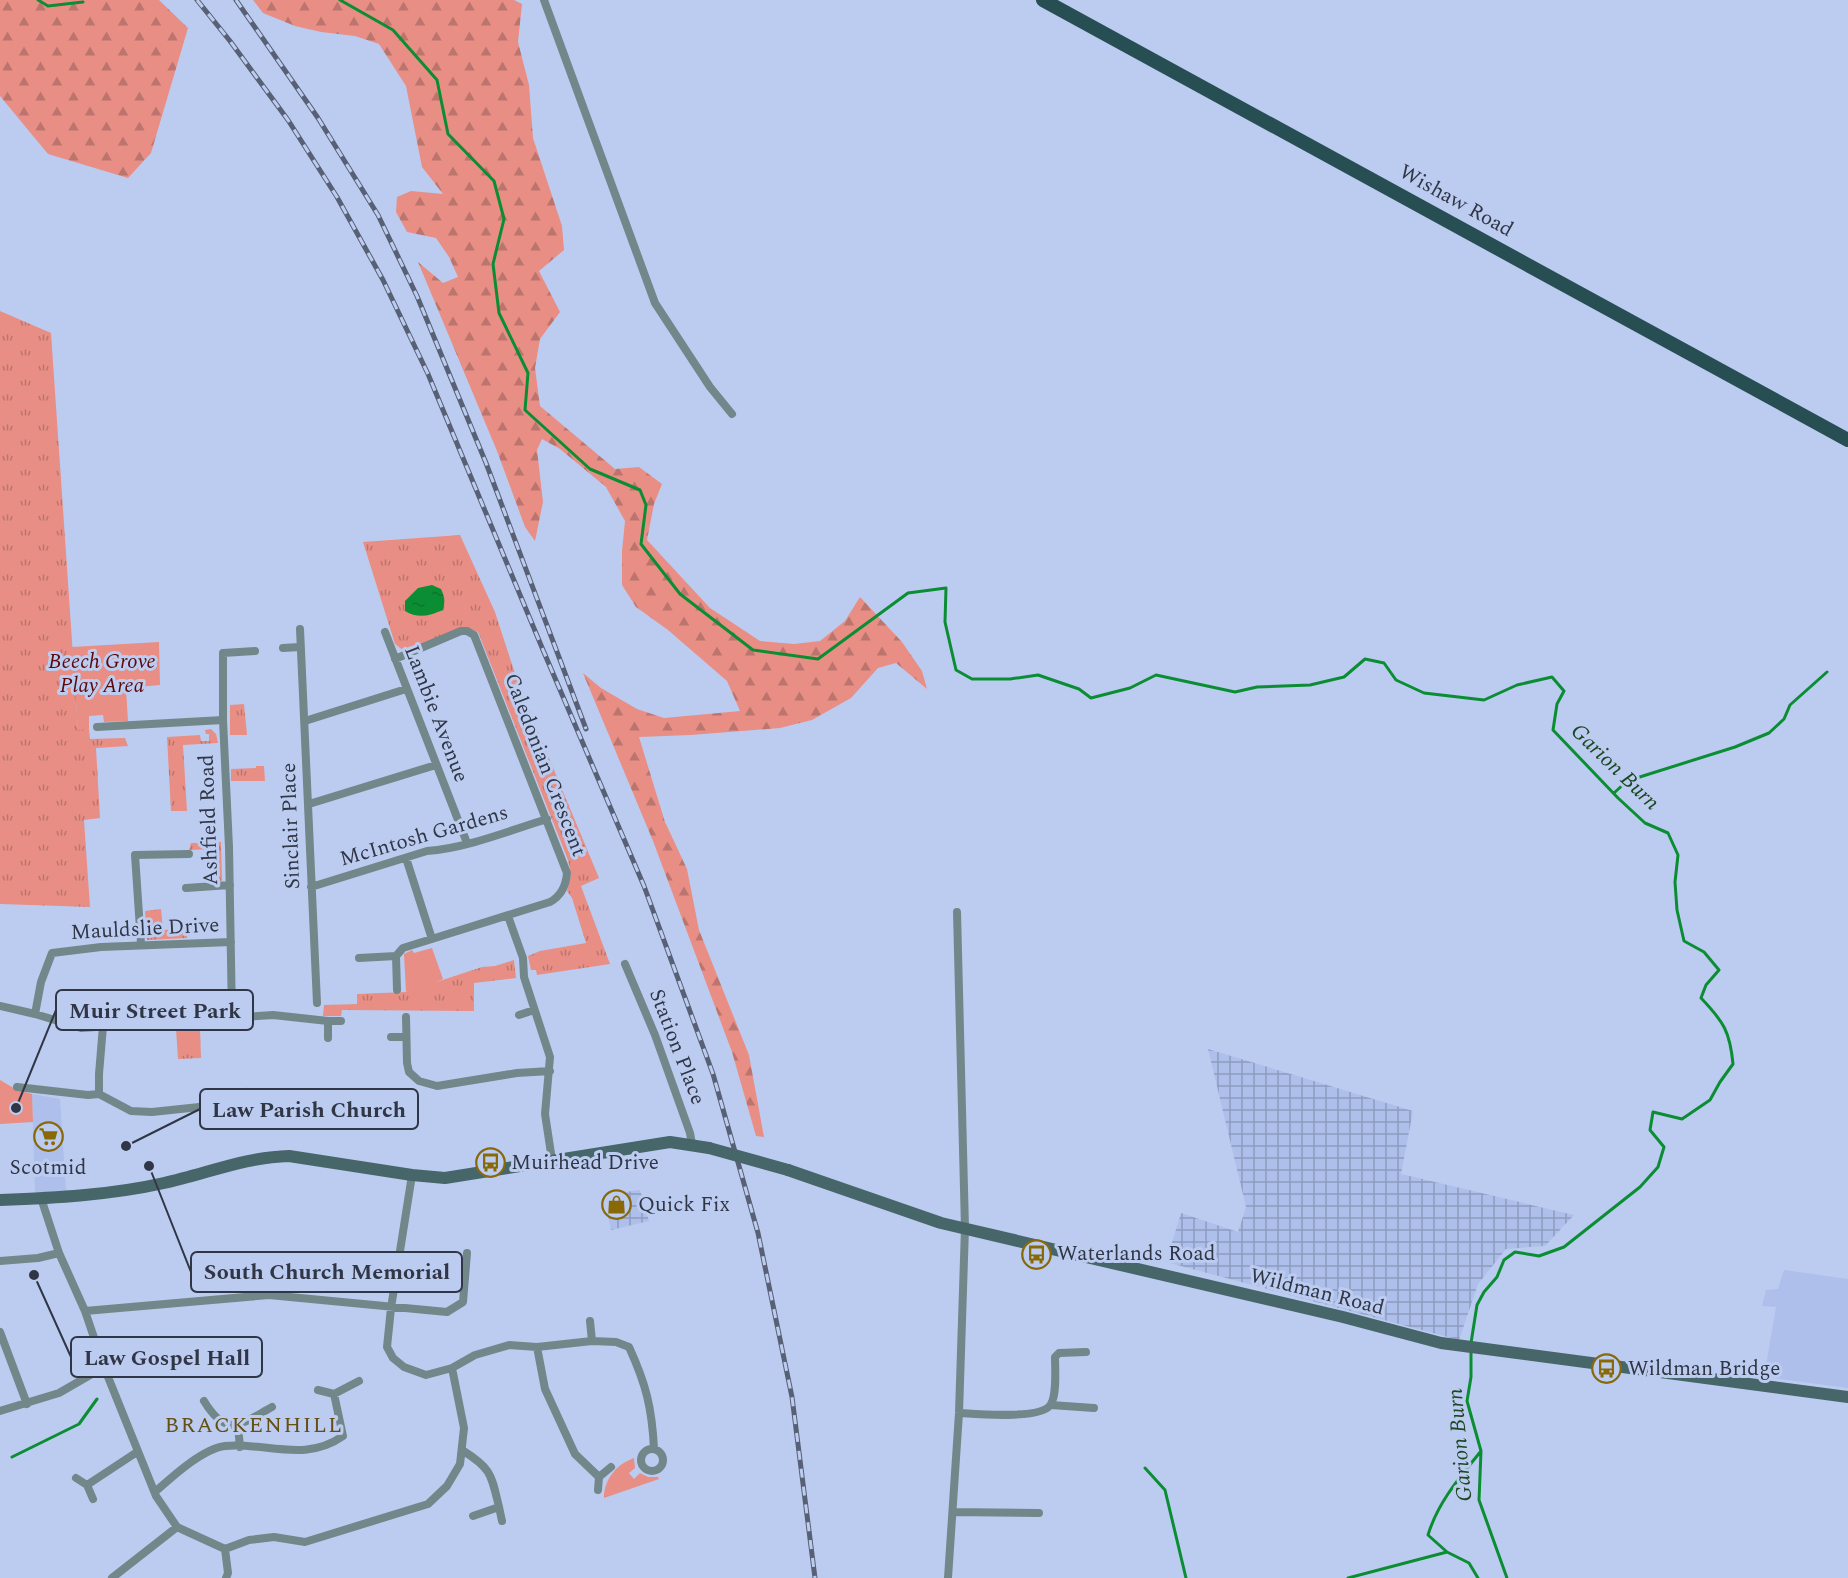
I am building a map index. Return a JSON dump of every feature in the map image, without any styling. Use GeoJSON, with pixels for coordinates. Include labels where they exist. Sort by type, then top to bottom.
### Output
{"type":"FeatureCollection","features":[{"type":"Feature","properties":{"kind":"main road","name":"Wishaw Road"},"geometry":{"type":"LineString","coordinates":[[1043,0],[1848,440]]}},
{"type":"Feature","properties":{"kind":"main road","name":"Wildman Road"},"geometry":{"type":"LineString","coordinates":[[0,1200],[41,1198],[163,1183],[271,1156],[289,1156],[445,1178],[670,1142],[692,1144],[788,1170],[895,1207],[965,1228],[1343,1317],[1441,1343],[1848,1396]]}},
{"type":"Feature","properties":{"kind":"street"},"geometry":{"type":"LineString","coordinates":[[544,0],[655,303],[710,387],[732,414]]}},
{"type":"Feature","properties":{"kind":"street","name":"Sinclair Place"},"geometry":{"type":"LineString","coordinates":[[300,629],[317,1003]]}},
{"type":"Feature","properties":{"kind":"street","name":"Caledonian Crescent"},"geometry":{"type":"LineString","coordinates":[[359,958],[396,956],[403,948],[550,902],[556,898],[567,880],[566,868],[474,635],[467,631],[461,632],[395,659]]}},
{"type":"Feature","properties":{"kind":"street","name":"Lambie Avenue"},"geometry":{"type":"LineString","coordinates":[[385,632],[466,843]]}},
{"type":"Feature","properties":{"kind":"street"},"geometry":{"type":"LineString","coordinates":[[283,648],[300,647]]}},
{"type":"Feature","properties":{"kind":"street","name":"Ashfield Road"},"geometry":{"type":"LineString","coordinates":[[232,1017],[223,653],[255,651]]}},
{"type":"Feature","properties":{"kind":"street"},"geometry":{"type":"LineString","coordinates":[[305,721],[406,689]]}},
{"type":"Feature","properties":{"kind":"street"},"geometry":{"type":"LineString","coordinates":[[97,727],[223,720]]}},
{"type":"Feature","properties":{"kind":"street"},"geometry":{"type":"LineString","coordinates":[[309,804],[436,765]]}},
{"type":"Feature","properties":{"kind":"street","name":"McIntosh Gardens"},"geometry":{"type":"LineString","coordinates":[[311,887],[427,851],[440,850],[547,819]]}},
{"type":"Feature","properties":{"kind":"street"},"geometry":{"type":"LineString","coordinates":[[141,944],[135,855],[189,855]]}},
{"type":"Feature","properties":{"kind":"street"},"geometry":{"type":"LineString","coordinates":[[406,858],[432,939]]}},
{"type":"Feature","properties":{"kind":"street"},"geometry":{"type":"LineString","coordinates":[[186,888],[230,885]]}},
{"type":"Feature","properties":{"kind":"street"},"geometry":{"type":"LineString","coordinates":[[948,1578],[959,1413],[965,1228],[957,912]]}},
{"type":"Feature","properties":{"kind":"street"},"geometry":{"type":"LineString","coordinates":[[508,916],[523,958],[524,977],[550,1057],[545,1113],[552,1160]]}},
{"type":"Feature","properties":{"kind":"street","name":"Mauldslie Drive"},"geometry":{"type":"LineString","coordinates":[[34,1014],[52,953],[141,944],[231,942]]}},
{"type":"Feature","properties":{"kind":"street"},"geometry":{"type":"LineString","coordinates":[[396,956],[397,990]]}},
{"type":"Feature","properties":{"kind":"street","name":"Station Place"},"geometry":{"type":"LineString","coordinates":[[625,964],[655,1035],[692,1144]]}},
{"type":"Feature","properties":{"kind":"street"},"geometry":{"type":"LineString","coordinates":[[0,1006],[81,1028],[273,1015],[341,1021]]}},
{"type":"Feature","properties":{"kind":"street"},"geometry":{"type":"LineString","coordinates":[[519,1015],[534,1010]]}},
{"type":"Feature","properties":{"kind":"street"},"geometry":{"type":"LineString","coordinates":[[406,1017],[406,1063],[409,1072],[427,1084],[437,1086],[517,1073],[550,1071]]}},
{"type":"Feature","properties":{"kind":"street"},"geometry":{"type":"LineString","coordinates":[[328,1021],[328,1038]]}},
{"type":"Feature","properties":{"kind":"street"},"geometry":{"type":"LineString","coordinates":[[99,1094],[103,1026]]}},
{"type":"Feature","properties":{"kind":"street"},"geometry":{"type":"LineString","coordinates":[[391,1037],[406,1037]]}},
{"type":"Feature","properties":{"kind":"street"},"geometry":{"type":"LineString","coordinates":[[17,1088],[99,1094],[117,1106],[131,1111],[152,1112],[209,1106],[246,1092]]}},
{"type":"Feature","properties":{"kind":"street"},"geometry":{"type":"LineString","coordinates":[[412,1175],[391,1308],[387,1347],[393,1358],[404,1367],[426,1375],[452,1368],[475,1355],[509,1345],[537,1347],[592,1341],[616,1342],[629,1347],[644,1379],[653,1420],[654,1449]]}},
{"type":"Feature","properties":{"kind":"street"},"geometry":{"type":"LineString","coordinates":[[41,1198],[59,1253],[85,1311],[104,1367],[155,1492],[177,1527],[225,1549],[249,1539],[274,1537],[305,1542],[428,1504],[447,1486],[460,1464],[464,1428],[452,1368]]}},
{"type":"Feature","properties":{"kind":"street"},"geometry":{"type":"LineString","coordinates":[[85,1311],[269,1295],[447,1312],[463,1302],[466,1252]]}},
{"type":"Feature","properties":{"kind":"street"},"geometry":{"type":"LineString","coordinates":[[0,1262],[59,1253]]}},
{"type":"Feature","properties":{"kind":"street"},"geometry":{"type":"LineString","coordinates":[[590,1321],[592,1341]]}},
{"type":"Feature","properties":{"kind":"street"},"geometry":{"type":"LineString","coordinates":[[0,1332],[27,1404]]}},
{"type":"Feature","properties":{"kind":"street"},"geometry":{"type":"LineString","coordinates":[[537,1347],[544,1389],[575,1454],[599,1477]]}},
{"type":"Feature","properties":{"kind":"street"},"geometry":{"type":"LineString","coordinates":[[959,1413],[1002,1415],[1046,1410],[1051,1405],[1054,1396],[1055,1357],[1059,1353],[1086,1352]]}},
{"type":"Feature","properties":{"kind":"street"},"geometry":{"type":"LineString","coordinates":[[0,1411],[59,1393],[104,1367]]}},
{"type":"Feature","properties":{"kind":"street"},"geometry":{"type":"LineString","coordinates":[[318,1390],[334,1394],[359,1381]]}},
{"type":"Feature","properties":{"kind":"street"},"geometry":{"type":"LineString","coordinates":[[155,1492],[171,1477],[204,1454],[223,1446],[302,1452],[335,1442],[343,1436],[334,1394]]}},
{"type":"Feature","properties":{"kind":"street"},"geometry":{"type":"LineString","coordinates":[[204,1401],[212,1414],[227,1425],[238,1426],[272,1407]]}},
{"type":"Feature","properties":{"kind":"street"},"geometry":{"type":"LineString","coordinates":[[1051,1405],[1094,1408]]}},
{"type":"Feature","properties":{"kind":"street"},"geometry":{"type":"LineString","coordinates":[[238,1426],[240,1447]]}},
{"type":"Feature","properties":{"kind":"street"},"geometry":{"type":"LineString","coordinates":[[462,1450],[482,1462],[492,1478],[502,1521]]}},
{"type":"Feature","properties":{"kind":"street"},"geometry":{"type":"LineString","coordinates":[[87,1485],[137,1452]]}},
{"type":"Feature","properties":{"kind":"street"},"geometry":{"type":"LineString","coordinates":[[598,1490],[599,1477],[611,1467]]}},
{"type":"Feature","properties":{"kind":"street"},"geometry":{"type":"LineString","coordinates":[[76,1478],[87,1485],[93,1499]]}},
{"type":"Feature","properties":{"kind":"street"},"geometry":{"type":"LineString","coordinates":[[473,1516],[499,1508]]}},
{"type":"Feature","properties":{"kind":"street"},"geometry":{"type":"LineString","coordinates":[[953,1512],[1039,1513]]}},
{"type":"Feature","properties":{"kind":"street"},"geometry":{"type":"LineString","coordinates":[[112,1578],[177,1527]]}},
{"type":"Feature","properties":{"kind":"street"},"geometry":{"type":"LineString","coordinates":[[225,1549],[228,1573],[226,1578]]}},
{"type":"Feature","properties":{"kind":"shaded area"},"geometry":{"type":"Polygon","coordinates":[[[1208,1049],[1413,1111],[1401,1174],[1574,1215],[1545,1246],[1506,1249],[1478,1284],[1459,1340],[1166,1262],[1181,1213],[1238,1232],[1246,1207],[1208,1049]]]}},
{"type":"Feature","properties":{"kind":"shaded area"},"geometry":{"type":"Polygon","coordinates":[[[32,1094],[60,1099],[66,1190],[35,1193],[32,1094]]]}},
{"type":"Feature","properties":{"kind":"shaded area"},"geometry":{"type":"Polygon","coordinates":[[[640,1190],[649,1221],[611,1230],[604,1195],[640,1190]]]}},
{"type":"Feature","properties":{"kind":"shaded area"},"geometry":{"type":"Polygon","coordinates":[[[1784,1270],[1848,1279],[1848,1388],[1764,1377],[1776,1307],[1762,1306],[1766,1290],[1778,1289],[1784,1270]]]}},
{"type":"Feature","properties":{"kind":"green space"},"geometry":{"type":"Polygon","coordinates":[[[0,0],[159,0],[188,28],[151,153],[128,178],[48,154],[0,96],[0,0]]]}},
{"type":"Feature","properties":{"kind":"green space"},"geometry":{"type":"Polygon","coordinates":[[[253,0],[514,0],[522,4],[518,42],[529,85],[533,138],[562,226],[564,250],[539,271],[560,312],[540,339],[535,368],[540,406],[615,469],[639,467],[662,484],[654,504],[647,540],[710,608],[760,641],[794,644],[820,641],[845,621],[860,597],[902,642],[922,671],[927,689],[896,663],[878,668],[851,698],[812,720],[780,728],[639,737],[665,822],[687,869],[699,930],[749,1055],[764,1137],[756,1136],[732,1052],[653,841],[583,673],[601,688],[637,709],[664,718],[740,711],[727,681],[668,630],[636,607],[622,585],[625,521],[606,487],[560,449],[542,439],[537,450],[543,502],[535,541],[525,527],[497,451],[418,262],[443,283],[458,277],[449,257],[436,238],[407,232],[396,212],[397,197],[411,191],[443,194],[422,167],[406,86],[379,44],[355,36],[295,26],[263,13],[253,0]]]}},
{"type":"Feature","properties":{"kind":"green space"},"geometry":{"type":"Polygon","coordinates":[[[0,311],[51,333],[78,729],[89,729],[90,739],[125,738],[128,746],[96,748],[100,818],[84,820],[90,907],[0,904],[0,311]]]}},
{"type":"Feature","properties":{"kind":"green space"},"geometry":{"type":"Polygon","coordinates":[[[460,535],[495,612],[519,686],[599,878],[581,886],[610,964],[537,975],[536,970],[531,970],[528,956],[540,951],[586,943],[572,898],[567,891],[571,875],[568,860],[478,632],[466,627],[404,651],[395,644],[363,542],[460,535]]]}},
{"type":"Feature","properties":{"kind":"green space","name":"Beech Grove Play Area"},"geometry":{"type":"Polygon","coordinates":[[[159,642],[160,685],[126,688],[128,721],[104,722],[103,715],[89,716],[89,729],[78,730],[72,647],[159,642]]]}},
{"type":"Feature","properties":{"kind":"green space"},"geometry":{"type":"Polygon","coordinates":[[[244,704],[247,735],[230,735],[230,705],[244,704]]]}},
{"type":"Feature","properties":{"kind":"green space"},"geometry":{"type":"Polygon","coordinates":[[[211,729],[216,734],[218,743],[183,745],[187,811],[171,811],[167,737],[200,735],[201,741],[209,741],[209,734],[206,734],[205,730],[211,729]]]}},
{"type":"Feature","properties":{"kind":"green space"},"geometry":{"type":"Polygon","coordinates":[[[256,766],[264,766],[265,781],[231,781],[231,769],[256,768],[256,766]]]}},
{"type":"Feature","properties":{"kind":"green space"},"geometry":{"type":"Polygon","coordinates":[[[221,842],[222,881],[215,881],[214,849],[189,850],[191,843],[221,842]]]}},
{"type":"Feature","properties":{"kind":"green space"},"geometry":{"type":"Polygon","coordinates":[[[161,909],[163,930],[186,929],[187,938],[147,940],[145,911],[161,909]]]}},
{"type":"Feature","properties":{"kind":"green space"},"geometry":{"type":"Polygon","coordinates":[[[432,948],[443,979],[426,987],[406,992],[404,954],[412,950],[414,953],[432,948]]]}},
{"type":"Feature","properties":{"kind":"green space"},"geometry":{"type":"Polygon","coordinates":[[[514,960],[516,978],[474,983],[474,1011],[342,1010],[341,1016],[323,1016],[324,1005],[357,1004],[357,994],[406,992],[482,967],[495,966],[514,960]]]}},
{"type":"Feature","properties":{"kind":"green space"},"geometry":{"type":"Polygon","coordinates":[[[200,1028],[201,1058],[178,1059],[176,1029],[200,1028]]]}},
{"type":"Feature","properties":{"kind":"green space"},"geometry":{"type":"Polygon","coordinates":[[[0,1080],[17,1090],[32,1094],[33,1122],[0,1124],[0,1080]]]}},
{"type":"Feature","properties":{"kind":"green space"},"geometry":{"type":"Polygon","coordinates":[[[634,1458],[635,1468],[629,1473],[634,1479],[640,1473],[659,1479],[604,1498],[606,1485],[613,1473],[622,1464],[634,1458]]]}},
{"type":"Feature","properties":{"kind":"water"},"geometry":{"type":"Polygon","coordinates":[[[432,585],[441,589],[444,600],[443,610],[424,616],[405,611],[405,601],[418,588],[432,585]]]}},
{"type":"Feature","properties":{"kind":"waterway","name":"Garion Burn"},"geometry":{"type":"LineString","coordinates":[[38,0],[48,6],[83,2]]}},
{"type":"Feature","properties":{"kind":"waterway","name":"Garion Burn"},"geometry":{"type":"LineString","coordinates":[[340,0],[393,30],[437,80],[448,134],[494,181],[504,219],[493,264],[499,313],[528,373],[525,410],[590,469],[640,490],[646,505],[641,544],[680,594],[753,650],[818,659],[908,593],[946,588],[945,622],[956,670],[972,679],[1010,679],[1038,675],[1079,689],[1091,698],[1130,688],[1156,675],[1235,692],[1257,687],[1310,685],[1344,677],[1365,659],[1384,663],[1396,680],[1424,693],[1484,700],[1517,685],[1552,677],[1564,691],[1557,704],[1553,730],[1645,823],[1668,833],[1678,855],[1675,882],[1677,910],[1684,941],[1704,952],[1719,970],[1706,985],[1701,998],[1715,1014],[1728,1035],[1733,1064],[1710,1100],[1682,1119],[1653,1112],[1650,1130],[1664,1147],[1658,1167],[1640,1187],[1564,1247],[1539,1256],[1515,1252],[1504,1260],[1497,1277],[1484,1292],[1477,1305],[1471,1343]]}},
{"type":"Feature","properties":{"kind":"waterway"},"geometry":{"type":"LineString","coordinates":[[1614,793],[1627,781],[1735,747],[1769,733],[1784,719],[1790,705],[1827,672]]}},
{"type":"Feature","properties":{"kind":"waterway","name":"Garion Burn"},"geometry":{"type":"LineString","coordinates":[[1471,1350],[1471,1377],[1467,1401],[1481,1451],[1479,1500],[1507,1578]]}},
{"type":"Feature","properties":{"kind":"waterway"},"geometry":{"type":"LineString","coordinates":[[12,1457],[79,1424],[97,1399]]}},
{"type":"Feature","properties":{"kind":"waterway"},"geometry":{"type":"LineString","coordinates":[[1348,1578],[1447,1552],[1428,1535],[1432,1523],[1458,1480],[1481,1451]]}},
{"type":"Feature","properties":{"kind":"waterway"},"geometry":{"type":"LineString","coordinates":[[1145,1468],[1165,1490],[1186,1578]]}},
{"type":"Feature","properties":{"kind":"waterway"},"geometry":{"type":"LineString","coordinates":[[1447,1552],[1469,1563],[1478,1578]]}},
{"type":"Feature","properties":{"kind":"railway"},"geometry":{"type":"LineString","coordinates":[[197,0],[288,120],[337,197],[383,280],[428,374],[644,886],[713,1074],[758,1233],[792,1397],[815,1578]]}},
{"type":"Feature","properties":{"kind":"railway"},"geometry":{"type":"LineString","coordinates":[[236,0],[318,118],[378,215],[417,296],[486,463],[586,729]]}},
{"type":"Feature","properties":{"kind":"place","name":"Muir Street Park"},"geometry":{"type":"Point","coordinates":[16,1108]}},
{"type":"Feature","properties":{"kind":"place","name":"Scotmid"},"geometry":{"type":"Point","coordinates":[48,1137]}},
{"type":"Feature","properties":{"kind":"place","name":"Law Parish Church"},"geometry":{"type":"Point","coordinates":[126,1146]}},
{"type":"Feature","properties":{"kind":"place","name":"Muirhead Drive"},"geometry":{"type":"Point","coordinates":[490,1163]}},
{"type":"Feature","properties":{"kind":"place","name":"South Church Memorial"},"geometry":{"type":"Point","coordinates":[149,1166]}},
{"type":"Feature","properties":{"kind":"place","name":"Quick Fix"},"geometry":{"type":"Point","coordinates":[617,1205]}},
{"type":"Feature","properties":{"kind":"place","name":"Waterlands Road"},"geometry":{"type":"Point","coordinates":[1036,1254]}},
{"type":"Feature","properties":{"kind":"place","name":"Law Gospel Hall"},"geometry":{"type":"Point","coordinates":[34,1275]}},
{"type":"Feature","properties":{"kind":"place","name":"Wildman Bridge"},"geometry":{"type":"Point","coordinates":[1607,1369]}},
{"type":"Feature","properties":{"kind":"district","name":"BRACKENHILL"},"geometry":{"type":"Point","coordinates":[254,1425]}}]}
